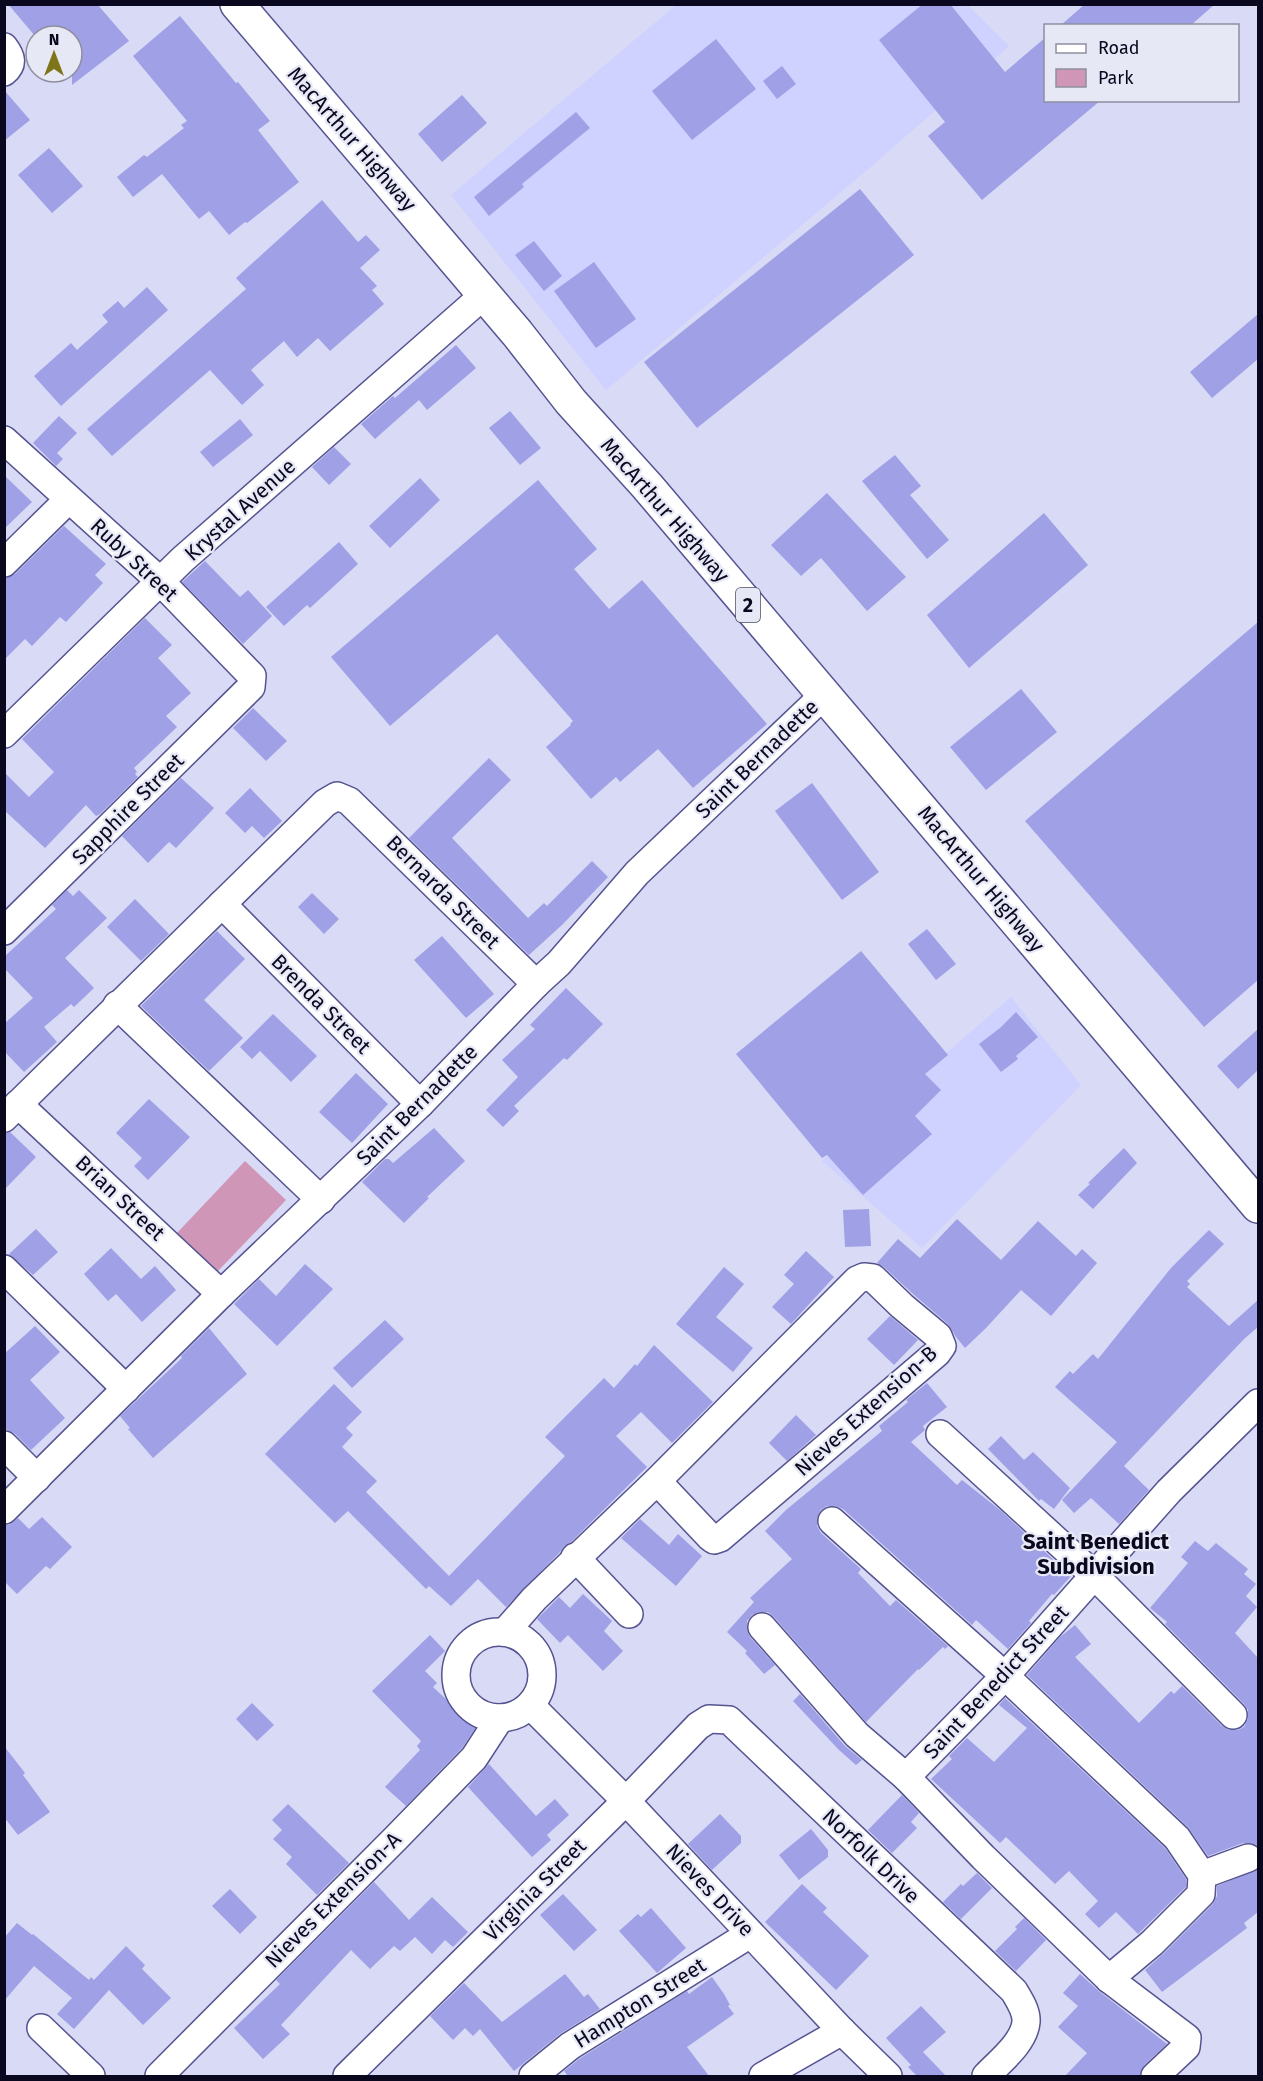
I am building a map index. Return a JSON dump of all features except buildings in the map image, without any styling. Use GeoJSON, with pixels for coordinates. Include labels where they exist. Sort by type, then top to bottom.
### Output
{"type":"FeatureCollection","features":[{"type":"Feature","properties":{"kind":"highway","name":"MacArthur Highway"},"geometry":{"type":"LineString","coordinates":[[237,4],[484,295],[571,402],[647,486],[1258,1206]]}},
{"type":"Feature","properties":{"kind":"street","name":"Krystal Avenue"},"geometry":{"type":"LineString","coordinates":[[4,734],[160,581],[484,295]]}},
{"type":"Feature","properties":{"kind":"street","name":"Ruby Street"},"geometry":{"type":"LineString","coordinates":[[4,440],[160,581],[252,676],[251,687]]}},
{"type":"Feature","properties":{"kind":"street"},"geometry":{"type":"LineString","coordinates":[[4,563],[68,500]]}},
{"type":"Feature","properties":{"kind":"street","name":"Sapphire Street"},"geometry":{"type":"LineString","coordinates":[[4,931],[251,687]]}},
{"type":"Feature","properties":{"kind":"street","name":"Saint Bernadette"},"geometry":{"type":"LineString","coordinates":[[4,1510],[221,1294],[420,1104],[559,963],[637,873],[824,695]]}},
{"type":"Feature","properties":{"kind":"street","name":"Bernarda Street"},"geometry":{"type":"LineString","coordinates":[[222,904],[325,803],[337,796],[350,801],[536,984]]}},
{"type":"Feature","properties":{"kind":"street"},"geometry":{"type":"LineString","coordinates":[[11,1111],[222,904]]}},
{"type":"Feature","properties":{"kind":"street","name":"Brenda Street"},"geometry":{"type":"LineString","coordinates":[[222,904],[420,1104]]}},
{"type":"Feature","properties":{"kind":"street"},"geometry":{"type":"LineString","coordinates":[[117,1005],[321,1200]]}},
{"type":"Feature","properties":{"kind":"street","name":"Brian Street"},"geometry":{"type":"LineString","coordinates":[[11,1111],[221,1294]]}},
{"type":"Feature","properties":{"kind":"street"},"geometry":{"type":"LineString","coordinates":[[4,1269],[126,1389]]}},
{"type":"Feature","properties":{"kind":"street","name":"Nieves Extension-B"},"geometry":{"type":"LineString","coordinates":[[505,1632],[575,1557],[657,1481],[856,1280],[864,1277],[873,1278],[938,1336],[942,1346],[937,1353],[720,1538],[714,1540],[710,1537],[657,1481]]}},
{"type":"Feature","properties":{"kind":"street","name":"Saint Benedict Street"},"geometry":{"type":"LineString","coordinates":[[906,1777],[1005,1676],[1169,1491],[1258,1402]]}},
{"type":"Feature","properties":{"kind":"street"},"geometry":{"type":"LineString","coordinates":[[940,1434],[1094,1575],[1233,1715]]}},
{"type":"Feature","properties":{"kind":"street"},"geometry":{"type":"LineString","coordinates":[[4,1445],[37,1478]]}},
{"type":"Feature","properties":{"kind":"street"},"geometry":{"type":"LineString","coordinates":[[832,1521],[1005,1676],[1177,1838],[1202,1875],[1201,1894],[1152,1943],[1110,1979]]}},
{"type":"Feature","properties":{"kind":"street"},"geometry":{"type":"LineString","coordinates":[[575,1557],[629,1614]]}},
{"type":"Feature","properties":{"kind":"street"},"geometry":{"type":"LineString","coordinates":[[762,1627],[857,1735],[906,1777],[983,1857],[1110,1979],[1187,2038],[1186,2047],[1155,2076]]}},
{"type":"Feature","properties":{"kind":"street"},"geometry":{"type":"LineString","coordinates":[[490,1632],[505,1632],[518,1636],[529,1644],[537,1654],[542,1667],[542,1681],[538,1694],[530,1705],[511,1716],[500,1718],[486,1716],[474,1709],[457,1687],[456,1672],[459,1659],[466,1647],[477,1638],[490,1632]]}},
{"type":"Feature","properties":{"kind":"street","name":"Nieves Drive"},"geometry":{"type":"LineString","coordinates":[[530,1705],[626,1801],[842,2031],[888,2076]]}},
{"type":"Feature","properties":{"kind":"street","name":"Nieves Extension-A"},"geometry":{"type":"LineString","coordinates":[[159,2076],[474,1758],[500,1718]]}},
{"type":"Feature","properties":{"kind":"street","name":"Virginia Street"},"geometry":{"type":"LineString","coordinates":[[347,2076],[626,1801],[698,1726],[709,1719],[729,1720]]}},
{"type":"Feature","properties":{"kind":"street","name":"Norfolk Drive"},"geometry":{"type":"LineString","coordinates":[[729,1720],[1014,1991],[1023,2008],[1026,2022],[1022,2034],[986,2076]]}},
{"type":"Feature","properties":{"kind":"street"},"geometry":{"type":"LineString","coordinates":[[1202,1875],[1248,1858]]}},
{"type":"Feature","properties":{"kind":"street","name":"Hampton Street"},"geometry":{"type":"LineString","coordinates":[[533,2076],[570,2046],[750,1934]]}},
{"type":"Feature","properties":{"kind":"street"},"geometry":{"type":"LineString","coordinates":[[41,2028],[91,2076]]}},
{"type":"Feature","properties":{"kind":"street"},"geometry":{"type":"LineString","coordinates":[[763,2076],[842,2031]]}},
{"type":"Feature","properties":{"kind":"shaded area"},"geometry":{"type":"Polygon","coordinates":[[[676,5],[968,5],[1009,46],[873,165],[606,390],[451,195],[676,5]]]}},
{"type":"Feature","properties":{"kind":"shaded area"},"geometry":{"type":"Polygon","coordinates":[[[1011,997],[1081,1085],[922,1248],[822,1161],[1011,997]]]}},
{"type":"Feature","properties":{"kind":"green space"},"geometry":{"type":"Polygon","coordinates":[[[245,1161],[286,1200],[218,1271],[177,1233],[245,1161]]]}},
{"type":"Feature","properties":{"kind":"district","name":"Saint Benedict Subdivision"},"geometry":{"type":"Point","coordinates":[1096,1554]}}]}
